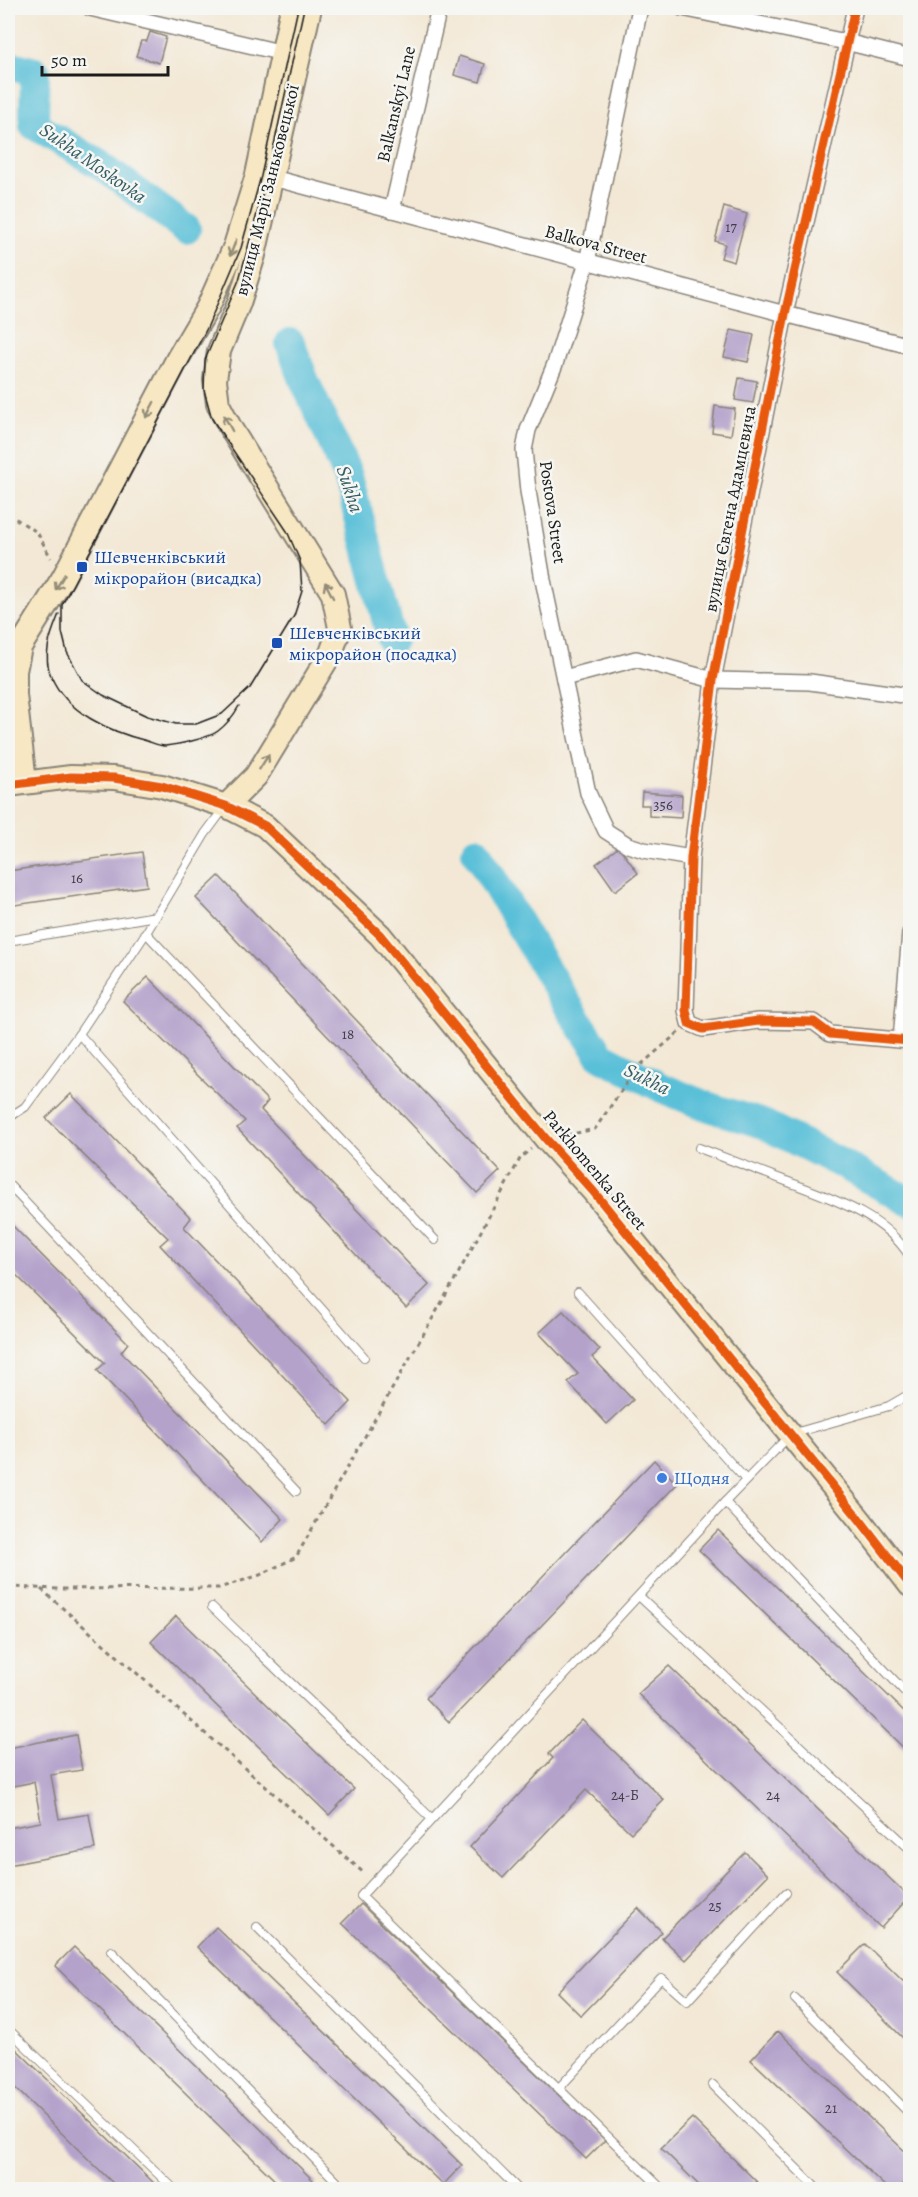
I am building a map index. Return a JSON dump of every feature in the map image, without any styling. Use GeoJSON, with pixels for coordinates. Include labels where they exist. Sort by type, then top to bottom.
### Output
{"type":"FeatureCollection","features":[{"type":"Feature","properties":{"kind":"street"},"geometry":{"type":"LineString","coordinates":[[90,8],[291,55]]}},
{"type":"Feature","properties":{"kind":"street","name":"вулиця Марії Заньковецької"},"geometry":{"type":"LineString","coordinates":[[226,806],[256,776],[331,654],[340,628],[333,594],[231,429],[218,405],[215,380],[219,351],[242,293],[273,178],[291,55],[292,8]]}},
{"type":"Feature","properties":{"kind":"street","name":"вулиця Марії Заньковецької"},"geometry":{"type":"LineString","coordinates":[[16,783],[15,671],[20,646],[63,578],[162,387],[208,307],[235,246],[291,55],[310,8]]}},
{"type":"Feature","properties":{"kind":"street","name":"Balkanskyi Lane"},"geometry":{"type":"LineString","coordinates":[[392,210],[439,8]]}},
{"type":"Feature","properties":{"kind":"street","name":"Postova Street"},"geometry":{"type":"LineString","coordinates":[[640,8],[587,262],[555,364],[528,430],[524,450],[528,491],[541,569],[588,793],[606,831],[628,845],[691,858]]}},
{"type":"Feature","properties":{"kind":"street"},"geometry":{"type":"LineString","coordinates":[[682,8],[846,42],[910,58]]}},
{"type":"Feature","properties":{"kind":"street","name":"вулиця Євгена Адамцевича"},"geometry":{"type":"LineString","coordinates":[[689,1023],[686,1010],[691,858],[713,680],[785,314],[855,8]]}},
{"type":"Feature","properties":{"kind":"street","name":"Balkova Street"},"geometry":{"type":"LineString","coordinates":[[273,178],[910,346]]}},
{"type":"Feature","properties":{"kind":"street"},"geometry":{"type":"LineString","coordinates":[[564,678],[636,659],[713,680],[810,682],[910,696]]}},
{"type":"Feature","properties":{"kind":"street","name":"Parkhomenka Street"},"geometry":{"type":"LineString","coordinates":[[16,783],[71,777],[114,778],[162,786],[226,806],[265,826],[380,935],[791,1434],[910,1585]]}},
{"type":"Feature","properties":{"kind":"street"},"geometry":{"type":"LineString","coordinates":[[689,1023],[703,1029],[758,1021],[814,1022],[830,1034],[906,1040],[910,933]]}},
{"type":"Feature","properties":{"kind":"lane"},"geometry":{"type":"LineString","coordinates":[[8,1118],[25,1107],[79,1034],[226,806]]}},
{"type":"Feature","properties":{"kind":"lane"},"geometry":{"type":"LineString","coordinates":[[8,941],[156,916]]}},
{"type":"Feature","properties":{"kind":"lane"},"geometry":{"type":"LineString","coordinates":[[146,933],[435,1240]]}},
{"type":"Feature","properties":{"kind":"lane"},"geometry":{"type":"LineString","coordinates":[[79,1034],[364,1357]]}},
{"type":"Feature","properties":{"kind":"lane"},"geometry":{"type":"LineString","coordinates":[[699,1148],[842,1203],[885,1229],[902,1243],[910,1257]]}},
{"type":"Feature","properties":{"kind":"lane"},"geometry":{"type":"LineString","coordinates":[[8,1184],[296,1491]]}},
{"type":"Feature","properties":{"kind":"lane"},"geometry":{"type":"LineString","coordinates":[[578,1292],[746,1480]]}},
{"type":"Feature","properties":{"kind":"lane"},"geometry":{"type":"LineString","coordinates":[[663,2190],[361,1896],[725,1502],[791,1434],[889,1406],[910,1392]]}},
{"type":"Feature","properties":{"kind":"lane"},"geometry":{"type":"LineString","coordinates":[[725,1502],[910,1697]]}},
{"type":"Feature","properties":{"kind":"lane"},"geometry":{"type":"LineString","coordinates":[[639,1596],[910,1849]]}},
{"type":"Feature","properties":{"kind":"lane"},"geometry":{"type":"LineString","coordinates":[[212,1607],[432,1819]]}},
{"type":"Feature","properties":{"kind":"lane"},"geometry":{"type":"LineString","coordinates":[[559,2088],[661,1978],[687,2001],[786,1893]]}},
{"type":"Feature","properties":{"kind":"lane"},"geometry":{"type":"LineString","coordinates":[[257,1927],[519,2190]]}},
{"type":"Feature","properties":{"kind":"lane"},"geometry":{"type":"LineString","coordinates":[[111,1951],[345,2190]]}},
{"type":"Feature","properties":{"kind":"lane"},"geometry":{"type":"LineString","coordinates":[[795,1999],[910,2114]]}},
{"type":"Feature","properties":{"kind":"lane"},"geometry":{"type":"LineString","coordinates":[[8,2028],[175,2190]]}},
{"type":"Feature","properties":{"kind":"lane"},"geometry":{"type":"LineString","coordinates":[[713,2085],[818,2190]]}},
{"type":"Feature","properties":{"kind":"path"},"geometry":{"type":"LineString","coordinates":[[8,514],[37,532],[63,578]]}},
{"type":"Feature","properties":{"kind":"path"},"geometry":{"type":"LineString","coordinates":[[8,1587],[219,1588],[260,1575],[296,1557],[459,1272],[521,1157],[546,1139],[595,1129],[636,1069],[689,1023]]}},
{"type":"Feature","properties":{"kind":"path"},"geometry":{"type":"LineString","coordinates":[[40,1588],[374,1882]]}},
{"type":"Feature","properties":{"kind":"building"},"geometry":{"type":"Polygon","coordinates":[[[150,32],[166,37],[159,63],[136,56],[141,41],[147,41],[150,32]]]}},
{"type":"Feature","properties":{"kind":"building"},"geometry":{"type":"Polygon","coordinates":[[[459,56],[485,64],[480,82],[454,75],[459,56]]]}},
{"type":"Feature","properties":{"kind":"building"},"geometry":{"type":"Polygon","coordinates":[[[724,207],[747,214],[734,262],[721,258],[725,244],[715,241],[724,207]]]}},
{"type":"Feature","properties":{"kind":"building"},"geometry":{"type":"Polygon","coordinates":[[[731,330],[754,335],[748,362],[724,357],[731,330]]]}},
{"type":"Feature","properties":{"kind":"building"},"geometry":{"type":"Polygon","coordinates":[[[739,378],[757,381],[753,403],[735,400],[739,378]]]}},
{"type":"Feature","properties":{"kind":"building"},"geometry":{"type":"Polygon","coordinates":[[[715,406],[735,409],[731,435],[712,432],[715,406]]]}},
{"type":"Feature","properties":{"kind":"building"},"geometry":{"type":"Polygon","coordinates":[[[642,792],[682,795],[681,818],[649,816],[649,805],[641,805],[642,792]]]}},
{"type":"Feature","properties":{"kind":"building"},"geometry":{"type":"Polygon","coordinates":[[[619,847],[638,873],[615,891],[596,864],[619,847]]]}},
{"type":"Feature","properties":{"kind":"building"},"geometry":{"type":"Polygon","coordinates":[[[142,852],[147,886],[8,906],[8,871],[142,852]]]}},
{"type":"Feature","properties":{"kind":"building"},"geometry":{"type":"Polygon","coordinates":[[[219,876],[500,1171],[477,1193],[196,898],[219,876]]]}},
{"type":"Feature","properties":{"kind":"building"},"geometry":{"type":"Polygon","coordinates":[[[148,977],[268,1101],[261,1110],[429,1285],[406,1308],[237,1128],[245,1121],[123,1001],[148,977]]]}},
{"type":"Feature","properties":{"kind":"building"},"geometry":{"type":"Polygon","coordinates":[[[71,1094],[191,1218],[184,1227],[351,1402],[329,1425],[160,1245],[168,1238],[46,1118],[71,1094]]]}},
{"type":"Feature","properties":{"kind":"building"},"geometry":{"type":"Polygon","coordinates":[[[8,1221],[128,1343],[121,1352],[283,1519],[262,1542],[97,1370],[105,1363],[8,1267],[8,1221]]]}},
{"type":"Feature","properties":{"kind":"building"},"geometry":{"type":"Polygon","coordinates":[[[563,1311],[600,1350],[592,1357],[633,1400],[607,1424],[568,1382],[578,1374],[539,1333],[563,1311]]]}},
{"type":"Feature","properties":{"kind":"building"},"geometry":{"type":"Polygon","coordinates":[[[654,1460],[677,1484],[449,1722],[426,1698],[654,1460]]]}},
{"type":"Feature","properties":{"kind":"building"},"geometry":{"type":"Polygon","coordinates":[[[718,1530],[910,1717],[910,1754],[699,1550],[718,1530]]]}},
{"type":"Feature","properties":{"kind":"building"},"geometry":{"type":"Polygon","coordinates":[[[176,1616],[354,1789],[329,1815],[151,1642],[176,1616]]]}},
{"type":"Feature","properties":{"kind":"building"},"geometry":{"type":"Polygon","coordinates":[[[669,1666],[909,1897],[881,1928],[638,1694],[669,1666]]]}},
{"type":"Feature","properties":{"kind":"building"},"geometry":{"type":"Polygon","coordinates":[[[582,1720],[664,1800],[631,1833],[586,1790],[503,1878],[470,1847],[553,1758],[549,1754],[582,1720]]]}},
{"type":"Feature","properties":{"kind":"building"},"geometry":{"type":"Polygon","coordinates":[[[76,1735],[82,1770],[51,1775],[59,1819],[89,1814],[95,1849],[8,1865],[8,1828],[41,1822],[34,1782],[8,1787],[8,1748],[76,1735]]]}},
{"type":"Feature","properties":{"kind":"building"},"geometry":{"type":"Polygon","coordinates":[[[745,1852],[768,1875],[686,1960],[662,1938],[745,1852]]]}},
{"type":"Feature","properties":{"kind":"building"},"geometry":{"type":"Polygon","coordinates":[[[361,1904],[605,2140],[586,2159],[342,1923],[361,1904]]]}},
{"type":"Feature","properties":{"kind":"building"},"geometry":{"type":"Polygon","coordinates":[[[638,1908],[662,1932],[581,2016],[557,1992],[638,1908]]]}},
{"type":"Feature","properties":{"kind":"building"},"geometry":{"type":"Polygon","coordinates":[[[216,1927],[462,2165],[443,2185],[197,1947],[216,1927]]]}},
{"type":"Feature","properties":{"kind":"building"},"geometry":{"type":"Polygon","coordinates":[[[865,1944],[910,1988],[910,2045],[837,1972],[865,1944]]]}},
{"type":"Feature","properties":{"kind":"building"},"geometry":{"type":"Polygon","coordinates":[[[74,1947],[316,2183],[310,2190],[285,2190],[55,1966],[74,1947]]]}},
{"type":"Feature","properties":{"kind":"building"},"geometry":{"type":"Polygon","coordinates":[[[778,2031],[910,2156],[910,2176],[898,2190],[889,2190],[751,2060],[778,2031]]]}},
{"type":"Feature","properties":{"kind":"building"},"geometry":{"type":"Polygon","coordinates":[[[8,2041],[161,2190],[120,2190],[8,2081],[8,2041]]]}},
{"type":"Feature","properties":{"kind":"building"},"geometry":{"type":"Polygon","coordinates":[[[692,2118],[765,2190],[704,2190],[661,2148],[692,2118]]]}},
{"type":"Feature","properties":{"kind":"waterway","name":"Sukha Moskovka"},"geometry":{"type":"LineString","coordinates":[[8,65],[35,72],[34,125],[102,166],[186,229]]}},
{"type":"Feature","properties":{"kind":"waterway","name":"Sukha"},"geometry":{"type":"LineString","coordinates":[[290,343],[305,382],[348,476],[392,640]]}},
{"type":"Feature","properties":{"kind":"waterway","name":"Sukha"},"geometry":{"type":"LineString","coordinates":[[476,851],[560,993],[601,1056],[662,1088],[706,1106],[763,1124],[910,1202]]}},
{"type":"Feature","properties":{"kind":"tram line"},"geometry":{"type":"LineString","coordinates":[[298,8],[261,176],[241,248],[207,328],[62,605],[62,632],[67,652],[82,680],[103,695],[147,716],[176,724],[196,724],[222,714],[250,688],[294,616],[302,591],[300,561],[287,531],[212,419],[204,390],[205,360],[239,280],[267,177],[304,8]]}},
{"type":"Feature","properties":{"kind":"tram line"},"geometry":{"type":"LineString","coordinates":[[59,614],[47,652],[48,668],[58,689],[67,700],[91,719],[119,732],[165,746],[193,741],[214,734],[227,723],[239,706]]}},
{"type":"Feature","properties":{"kind":"cycle path"},"geometry":{"type":"LineString","coordinates":[[855,8],[785,314],[713,680],[691,858],[686,1010],[689,1023],[703,1029],[758,1021],[814,1022],[830,1034],[910,1041]]}},
{"type":"Feature","properties":{"kind":"cycle path"},"geometry":{"type":"LineString","coordinates":[[8,785],[71,777],[114,778],[162,786],[226,806],[265,826],[380,935],[546,1139],[593,1191],[910,1585]]}},
{"type":"Feature","properties":{"kind":"place","name":"Шевченківський мікрорайон (висадка)"},"geometry":{"type":"Point","coordinates":[82,567]}},
{"type":"Feature","properties":{"kind":"place","name":"Шевченківський мікрорайон (посадка)"},"geometry":{"type":"Point","coordinates":[277,643]}},
{"type":"Feature","properties":{"kind":"place","name":"Щодня"},"geometry":{"type":"Point","coordinates":[662,1478]}}]}
